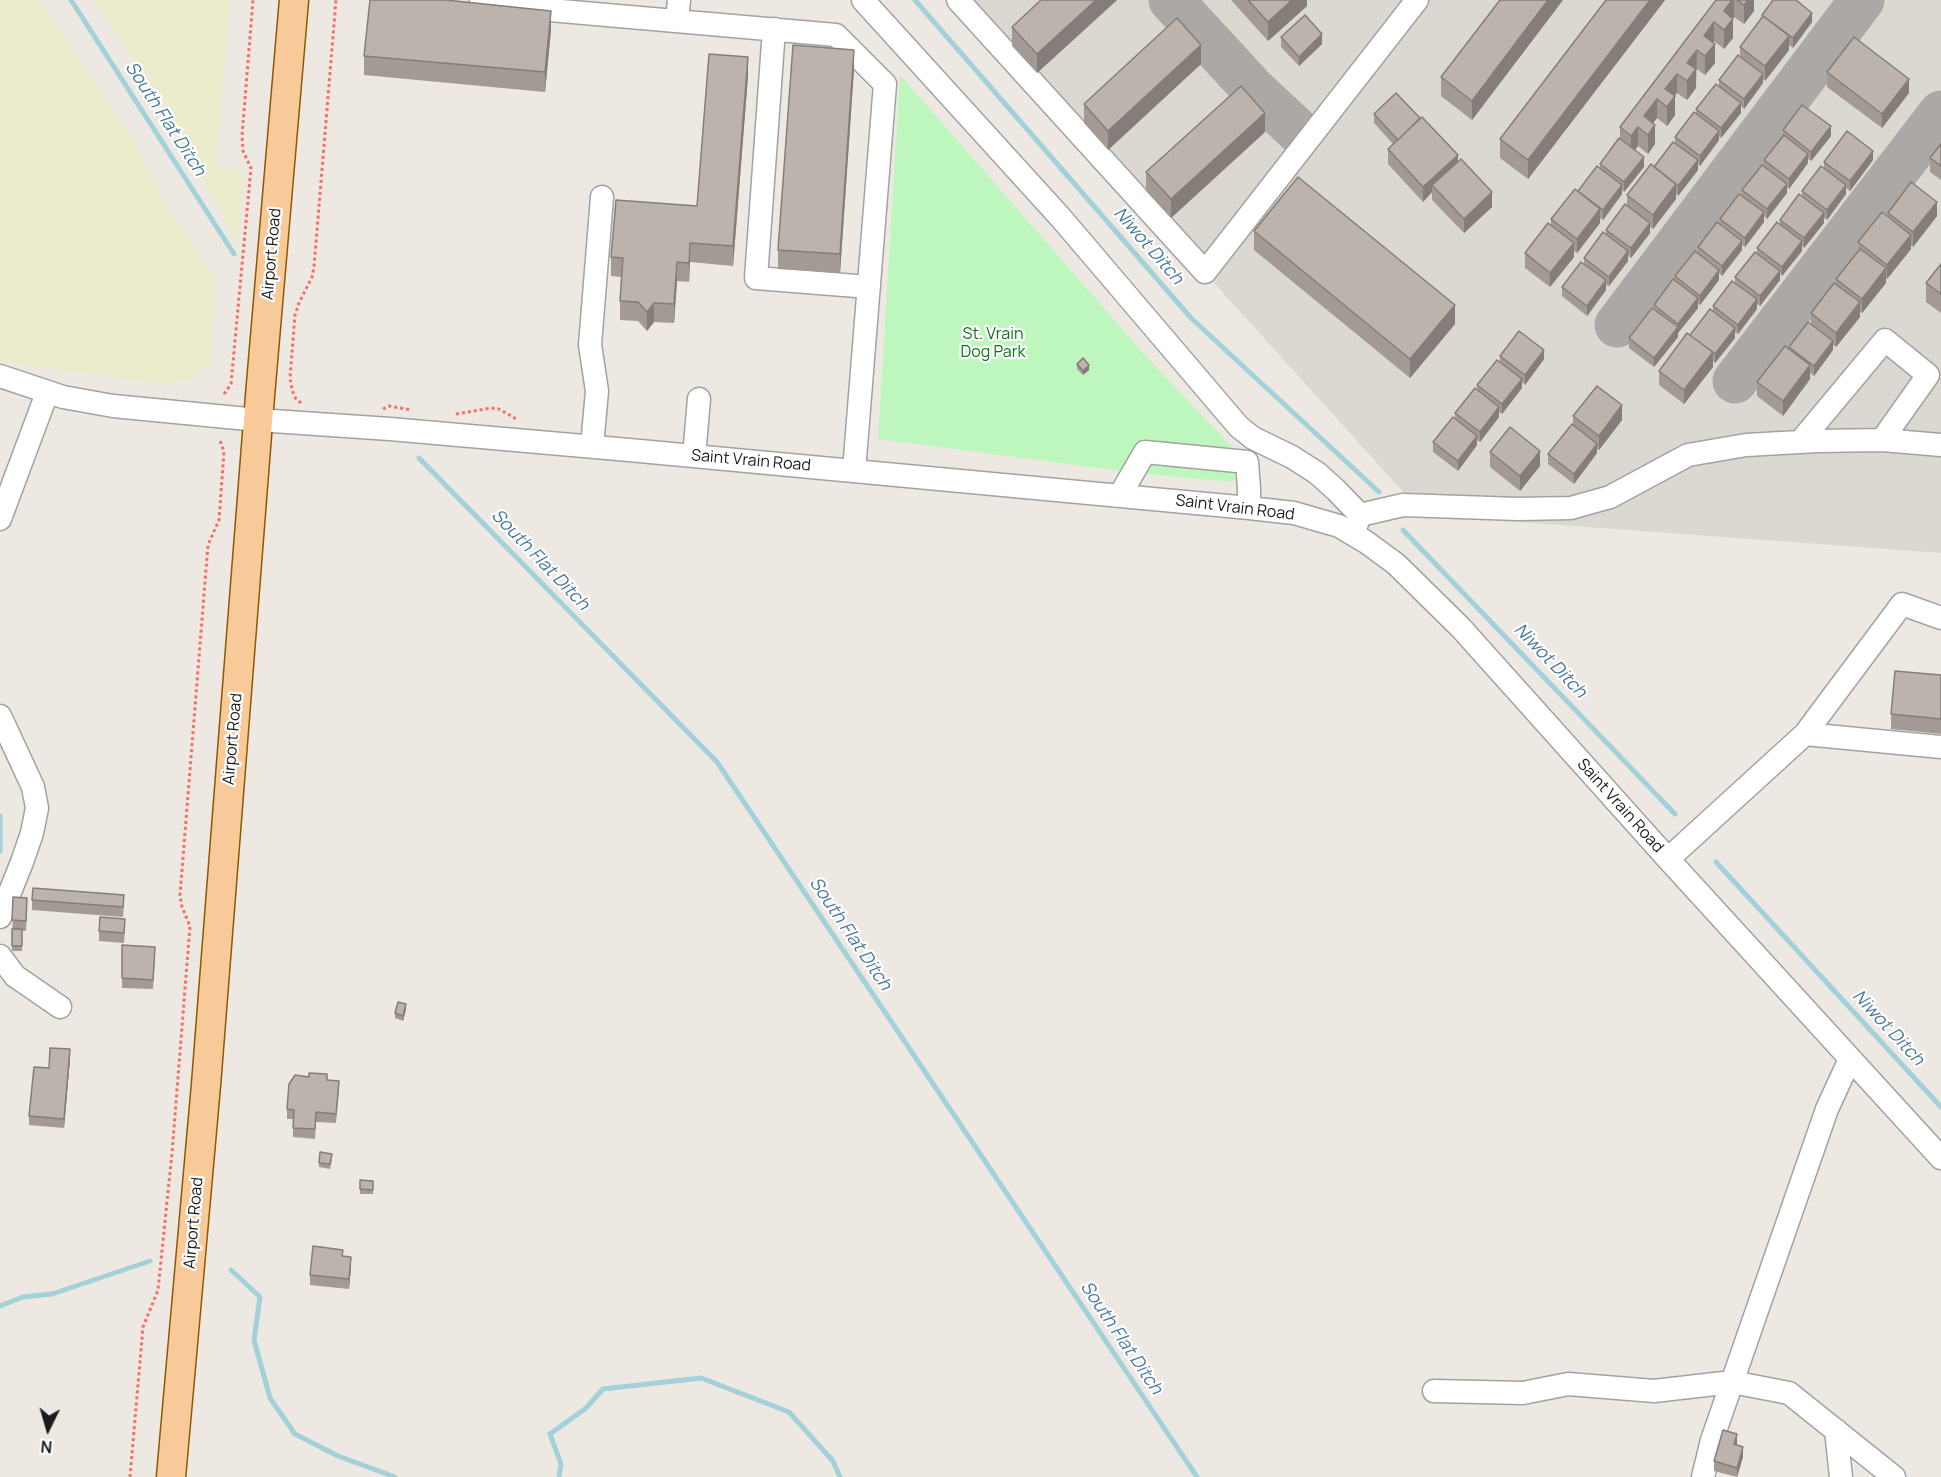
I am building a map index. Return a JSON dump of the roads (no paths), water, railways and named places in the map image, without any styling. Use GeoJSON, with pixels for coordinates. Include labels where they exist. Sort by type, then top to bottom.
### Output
{"type":"FeatureCollection","features":[{"type":"Feature","properties":{"kind":"main road","name":"Airport Road"},"geometry":{"type":"LineString","coordinates":[[171,1477],[205,1097],[258,420],[294,0]]}},
{"type":"Feature","properties":{"kind":"street"},"geometry":{"type":"LineString","coordinates":[[481,0],[481,4],[678,10],[774,29],[836,34],[885,84],[854,471]]}},
{"type":"Feature","properties":{"kind":"street"},"geometry":{"type":"LineString","coordinates":[[863,0],[1061,218],[1239,427],[1253,438],[1292,457],[1317,473],[1336,490],[1356,524],[1402,505],[1518,509],[1571,508],[1610,497],[1688,455],[1746,445],[1882,440],[1941,445]]}},
{"type":"Feature","properties":{"kind":"street"},"geometry":{"type":"LineString","coordinates":[[958,0],[1205,272],[1417,0]]}},
{"type":"Feature","properties":{"kind":"street"},"geometry":{"type":"LineString","coordinates":[[774,29],[756,278],[869,287]]}},
{"type":"Feature","properties":{"kind":"street"},"geometry":{"type":"LineString","coordinates":[[592,447],[597,391],[590,345],[602,197]]}},
{"type":"Feature","properties":{"kind":"street"},"geometry":{"type":"LineString","coordinates":[[1800,442],[1885,340],[1928,375],[1882,440]]}},
{"type":"Feature","properties":{"kind":"street","name":"Saint Vrain Road"},"geometry":{"type":"LineString","coordinates":[[0,376],[47,393],[113,406],[1120,495],[1249,508],[1305,516],[1339,526],[1356,524],[1461,628],[1941,1158]]}},
{"type":"Feature","properties":{"kind":"street"},"geometry":{"type":"LineString","coordinates":[[0,519],[47,393]]}},
{"type":"Feature","properties":{"kind":"street"},"geometry":{"type":"LineString","coordinates":[[694,456],[699,399]]}},
{"type":"Feature","properties":{"kind":"street"},"geometry":{"type":"LineString","coordinates":[[1120,495],[1145,452],[1247,462],[1250,489],[1249,508]]}},
{"type":"Feature","properties":{"kind":"street"},"geometry":{"type":"LineString","coordinates":[[1668,859],[1805,734],[1902,604],[1941,618]]}},
{"type":"Feature","properties":{"kind":"street"},"geometry":{"type":"LineString","coordinates":[[0,716],[30,778],[37,808],[32,833],[0,917]]}},
{"type":"Feature","properties":{"kind":"street"},"geometry":{"type":"LineString","coordinates":[[1805,734],[1941,747]]}},
{"type":"Feature","properties":{"kind":"street"},"geometry":{"type":"LineString","coordinates":[[0,956],[15,976],[60,1007]]}},
{"type":"Feature","properties":{"kind":"street"},"geometry":{"type":"LineString","coordinates":[[1703,1477],[1712,1440],[1827,1109],[1850,1059]]}},
{"type":"Feature","properties":{"kind":"street"},"geometry":{"type":"LineString","coordinates":[[1434,1392],[1522,1393],[1568,1384],[1654,1390],[1732,1382],[1790,1393],[1894,1477]]}},
{"type":"Feature","properties":{"kind":"street"},"geometry":{"type":"LineString","coordinates":[[1836,1430],[1841,1477]]}},
{"type":"Feature","properties":{"kind":"waterway","name":"South Flat Ditch"},"geometry":{"type":"LineString","coordinates":[[71,0],[234,254]]}},
{"type":"Feature","properties":{"kind":"waterway","name":"Niwot Ditch"},"geometry":{"type":"LineString","coordinates":[[915,0],[1191,318],[1379,492]]}},
{"type":"Feature","properties":{"kind":"waterway","name":"South Flat Ditch"},"geometry":{"type":"LineString","coordinates":[[419,458],[717,762],[1197,1477]]}},
{"type":"Feature","properties":{"kind":"waterway","name":"Niwot Ditch"},"geometry":{"type":"LineString","coordinates":[[1403,530],[1675,814]]}},
{"type":"Feature","properties":{"kind":"waterway"},"geometry":{"type":"LineString","coordinates":[[0,816],[0,851]]}},
{"type":"Feature","properties":{"kind":"waterway","name":"Niwot Ditch"},"geometry":{"type":"LineString","coordinates":[[1716,862],[1941,1107]]}},
{"type":"Feature","properties":{"kind":"waterway"},"geometry":{"type":"LineString","coordinates":[[0,1306],[23,1297],[52,1294],[150,1261]]}},
{"type":"Feature","properties":{"kind":"waterway"},"geometry":{"type":"LineString","coordinates":[[231,1270],[260,1297],[254,1340],[270,1398],[295,1434],[338,1456],[395,1477]]}},
{"type":"Feature","properties":{"kind":"waterway"},"geometry":{"type":"LineString","coordinates":[[559,1477],[561,1464],[550,1434],[586,1408],[603,1389],[701,1378],[789,1412],[833,1461],[840,1477]]}},
{"type":"Feature","properties":{"kind":"park label","name":"St. Vrain Dog Park"},"geometry":{"type":"Point","coordinates":[993,344]}}]}
